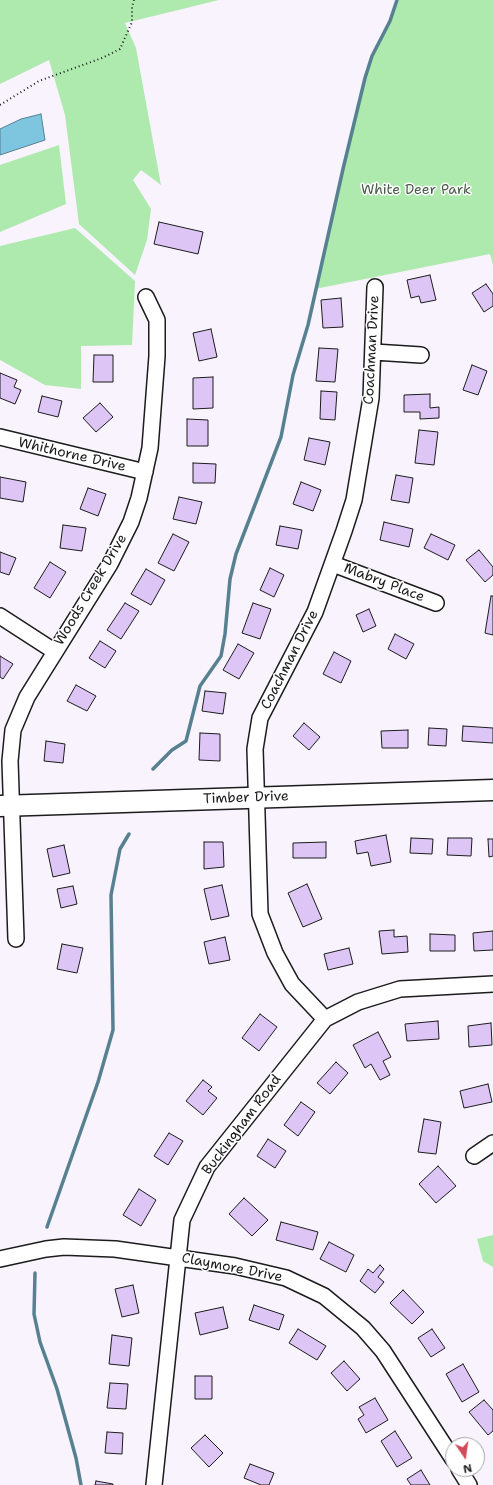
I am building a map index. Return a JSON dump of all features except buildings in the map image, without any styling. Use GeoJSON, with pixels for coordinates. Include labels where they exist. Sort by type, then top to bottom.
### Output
{"type":"FeatureCollection","features":[{"type":"Feature","properties":{"kind":"main road","name":"Timber Drive"},"geometry":{"type":"LineString","coordinates":[[6,806],[493,790]]}},
{"type":"Feature","properties":{"kind":"street","name":"Coachman Drive"},"geometry":{"type":"LineString","coordinates":[[326,1019],[292,984],[275,952],[260,914],[255,749],[260,718],[315,612],[333,564],[354,500],[371,398],[376,287]]}},
{"type":"Feature","properties":{"kind":"street","name":"Woods Creek Drive"},"geometry":{"type":"LineString","coordinates":[[16,939],[6,806],[14,730],[26,697],[110,564],[132,522],[150,448],[157,320],[146,297]]}},
{"type":"Feature","properties":{"kind":"street"},"geometry":{"type":"LineString","coordinates":[[374,352],[421,355]]}},
{"type":"Feature","properties":{"kind":"street","name":"Whithorne Drive"},"geometry":{"type":"LineString","coordinates":[[0,437],[145,472]]}},
{"type":"Feature","properties":{"kind":"street","name":"Mabry Place"},"geometry":{"type":"LineString","coordinates":[[333,564],[436,603]]}},
{"type":"Feature","properties":{"kind":"street"},"geometry":{"type":"LineString","coordinates":[[0,616],[54,651]]}},
{"type":"Feature","properties":{"kind":"street","name":"Buckingham Road"},"geometry":{"type":"LineString","coordinates":[[154,1485],[182,1220],[207,1167],[326,1019],[358,1002],[400,990],[493,984]]}},
{"type":"Feature","properties":{"kind":"street"},"geometry":{"type":"LineString","coordinates":[[474,1156],[493,1143]]}},
{"type":"Feature","properties":{"kind":"street","name":"Claymore Drive"},"geometry":{"type":"LineString","coordinates":[[0,1259],[64,1246],[115,1249],[235,1266],[286,1278],[324,1296],[363,1328],[383,1351],[445,1447]]}},
{"type":"Feature","properties":{"kind":"path"},"geometry":{"type":"LineString","coordinates":[[0,105],[39,81],[102,58],[120,49],[132,22],[132,7],[134,0]]}},
{"type":"Feature","properties":{"kind":"green space"},"geometry":{"type":"Polygon","coordinates":[[[0,0],[219,0],[125,23],[136,48],[161,185],[141,170],[133,180],[151,209],[147,240],[135,275],[79,224],[65,115],[49,60],[0,84],[0,0]]]}},
{"type":"Feature","properties":{"kind":"green space","name":"White Deer Park"},"geometry":{"type":"Polygon","coordinates":[[[397,0],[493,0],[493,265],[490,254],[315,289],[365,78],[372,56],[390,21],[397,0]]]}},
{"type":"Feature","properties":{"kind":"green space"},"geometry":{"type":"Polygon","coordinates":[[[59,145],[66,204],[0,232],[0,165],[59,145]]]}},
{"type":"Feature","properties":{"kind":"green space"},"geometry":{"type":"Polygon","coordinates":[[[75,228],[135,281],[132,345],[81,346],[81,389],[45,385],[0,360],[0,246],[75,228]]]}},
{"type":"Feature","properties":{"kind":"green space"},"geometry":{"type":"Polygon","coordinates":[[[493,1235],[493,1267],[483,1261],[477,1239],[493,1235]]]}},
{"type":"Feature","properties":{"kind":"water"},"geometry":{"type":"Polygon","coordinates":[[[41,114],[45,140],[0,155],[0,129],[21,119],[41,114]]]}},
{"type":"Feature","properties":{"kind":"waterway"},"geometry":{"type":"LineString","coordinates":[[153,769],[172,750],[186,741],[200,686],[221,656],[225,634],[230,579],[236,554],[281,437],[293,375],[308,325],[365,78],[372,56],[390,21],[397,0]]}},
{"type":"Feature","properties":{"kind":"waterway"},"geometry":{"type":"LineString","coordinates":[[47,1227],[98,1082],[113,1030],[111,895],[120,849],[129,834]]}},
{"type":"Feature","properties":{"kind":"waterway"},"geometry":{"type":"LineString","coordinates":[[35,1273],[34,1314],[40,1342],[57,1389],[76,1458],[81,1485]]}}]}
